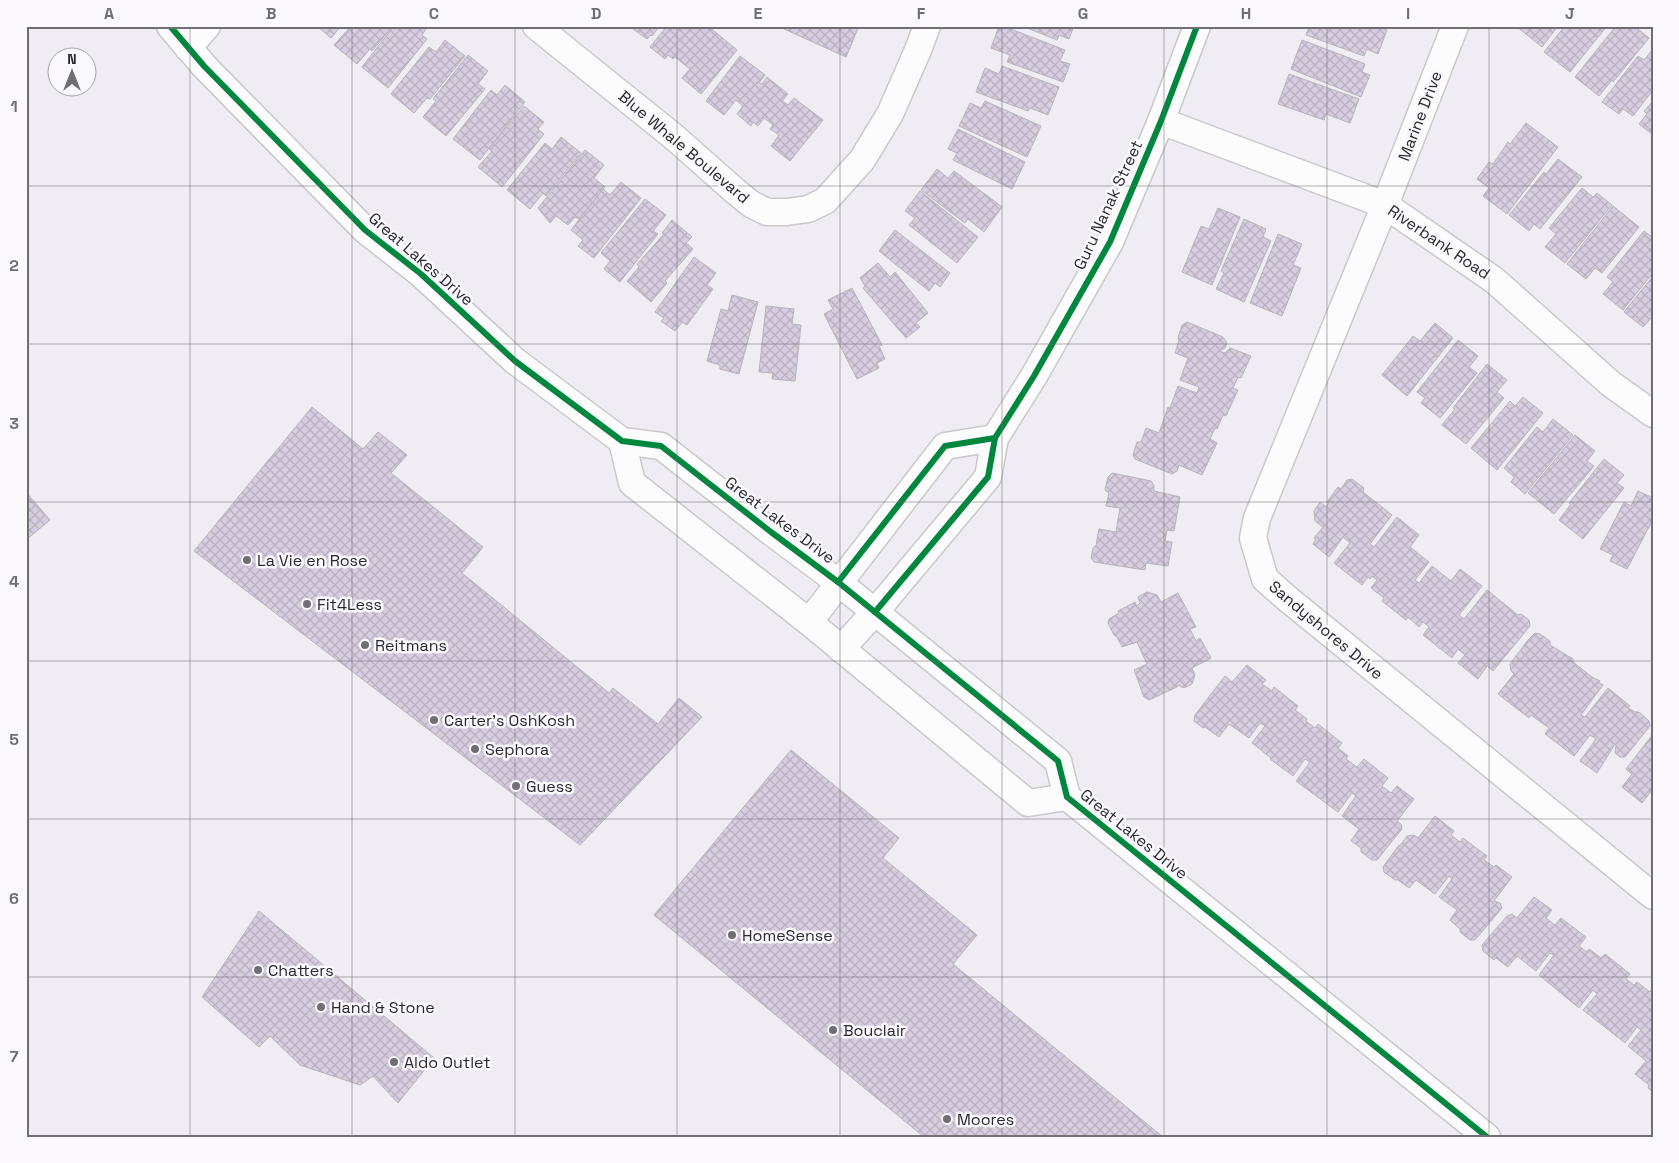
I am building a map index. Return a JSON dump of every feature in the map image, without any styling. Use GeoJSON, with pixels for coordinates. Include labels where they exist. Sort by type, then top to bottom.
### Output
{"type":"FeatureCollection","features":[{"type":"Feature","properties":{"kind":"street","name":"Great Lakes Drive"},"geometry":{"type":"LineString","coordinates":[[170,26],[204,66],[365,230],[421,274],[515,361],[622,441],[661,446],[838,582],[1058,762],[1067,797],[1487,1137]]}},
{"type":"Feature","properties":{"kind":"street"},"geometry":{"type":"LineString","coordinates":[[188,48],[207,26]]}},
{"type":"Feature","properties":{"kind":"street","name":"Blue Whale Boulevard"},"geometry":{"type":"LineString","coordinates":[[536,26],[674,137],[751,204],[767,212],[787,212],[808,208],[825,201],[862,160],[890,114],[928,26]]}},
{"type":"Feature","properties":{"kind":"street","name":"Guru Nanak Street"},"geometry":{"type":"LineString","coordinates":[[841,649],[875,612],[988,477],[995,438],[1034,376],[1110,242],[1161,121],[1197,26]]}},
{"type":"Feature","properties":{"kind":"street","name":"Marine Drive"},"geometry":{"type":"LineString","coordinates":[[1385,205],[1455,26]]}},
{"type":"Feature","properties":{"kind":"street","name":"Riverbank Road"},"geometry":{"type":"LineString","coordinates":[[1161,121],[1385,205],[1494,280],[1611,384],[1653,414]]}},
{"type":"Feature","properties":{"kind":"street","name":"Sandyshores Drive"},"geometry":{"type":"LineString","coordinates":[[1385,205],[1258,518],[1253,538],[1265,579],[1337,640],[1653,896]]}},
{"type":"Feature","properties":{"kind":"street"},"geometry":{"type":"LineString","coordinates":[[809,622],[838,582],[945,446],[995,438]]}},
{"type":"Feature","properties":{"kind":"street","name":"Great Lakes Drive"},"geometry":{"type":"LineString","coordinates":[[622,441],[632,483],[809,622],[1028,803],[1067,797]]}},
{"type":"Feature","properties":{"kind":"building"},"geometry":{"type":"Polygon","coordinates":[[[317,26],[341,26],[331,38],[317,26]]]}},
{"type":"Feature","properties":{"kind":"building"},"geometry":{"type":"Polygon","coordinates":[[[351,26],[393,26],[372,51],[370,49],[357,64],[334,45],[351,26]]]}},
{"type":"Feature","properties":{"kind":"building"},"geometry":{"type":"Polygon","coordinates":[[[394,26],[428,26],[422,35],[427,39],[388,88],[362,67],[394,26]]]}},
{"type":"Feature","properties":{"kind":"building"},"geometry":{"type":"Polygon","coordinates":[[[629,26],[660,26],[647,39],[629,26]]]}},
{"type":"Feature","properties":{"kind":"building"},"geometry":{"type":"Polygon","coordinates":[[[667,26],[708,26],[737,50],[701,94],[682,78],[690,69],[675,57],[673,59],[668,55],[665,59],[650,47],[667,26]]]}},
{"type":"Feature","properties":{"kind":"building"},"geometry":{"type":"Polygon","coordinates":[[[785,26],[859,26],[846,57],[784,29],[785,26]]]}},
{"type":"Feature","properties":{"kind":"building"},"geometry":{"type":"Polygon","coordinates":[[[999,26],[1065,50],[1060,61],[1070,64],[1063,82],[1007,62],[1010,55],[991,48],[999,26]]]}},
{"type":"Feature","properties":{"kind":"building"},"geometry":{"type":"Polygon","coordinates":[[[1022,26],[1074,26],[1069,39],[1059,35],[1057,40],[1022,26]]]}},
{"type":"Feature","properties":{"kind":"building"},"geometry":{"type":"Polygon","coordinates":[[[1309,26],[1378,26],[1387,30],[1378,54],[1367,49],[1364,56],[1306,35],[1309,26]]]}},
{"type":"Feature","properties":{"kind":"building"},"geometry":{"type":"Polygon","coordinates":[[[1516,26],[1558,26],[1542,47],[1516,26]]]}},
{"type":"Feature","properties":{"kind":"building"},"geometry":{"type":"Polygon","coordinates":[[[1565,26],[1607,26],[1570,72],[1544,52],[1565,26]]]}},
{"type":"Feature","properties":{"kind":"building"},"geometry":{"type":"Polygon","coordinates":[[[1616,26],[1621,26],[1625,29],[1627,26],[1634,26],[1649,38],[1599,96],[1575,77],[1616,26]]]}},
{"type":"Feature","properties":{"kind":"building"},"geometry":{"type":"Polygon","coordinates":[[[445,40],[465,56],[430,99],[427,98],[414,113],[391,94],[429,47],[436,52],[445,40]]]}},
{"type":"Feature","properties":{"kind":"building"},"geometry":{"type":"Polygon","coordinates":[[[1302,40],[1365,64],[1362,72],[1370,75],[1361,97],[1291,69],[1302,40]]]}},
{"type":"Feature","properties":{"kind":"building"},"geometry":{"type":"Polygon","coordinates":[[[1653,49],[1653,90],[1633,116],[1623,109],[1619,114],[1602,102],[1638,56],[1644,60],[1653,49]]]}},
{"type":"Feature","properties":{"kind":"building"},"geometry":{"type":"Polygon","coordinates":[[[468,55],[488,71],[478,84],[485,89],[446,136],[423,117],[436,101],[433,99],[468,55]]]}},
{"type":"Feature","properties":{"kind":"building"},"geometry":{"type":"Polygon","coordinates":[[[740,56],[765,75],[759,83],[762,84],[767,77],[788,94],[782,101],[788,105],[794,98],[823,120],[790,161],[771,146],[779,135],[770,129],[773,125],[764,118],[758,126],[753,122],[751,126],[737,114],[743,106],[736,100],[724,115],[706,101],[740,56]]]}},
{"type":"Feature","properties":{"kind":"building"},"geometry":{"type":"Polygon","coordinates":[[[1002,66],[1059,87],[1048,115],[1030,108],[1028,111],[976,92],[985,68],[999,74],[1002,66]]]}},
{"type":"Feature","properties":{"kind":"building"},"geometry":{"type":"Polygon","coordinates":[[[1289,74],[1359,99],[1350,123],[1326,114],[1324,120],[1278,104],[1289,74]]]}},
{"type":"Feature","properties":{"kind":"building"},"geometry":{"type":"Polygon","coordinates":[[[505,85],[525,102],[480,160],[453,139],[491,90],[497,95],[505,85]]]}},
{"type":"Feature","properties":{"kind":"building"},"geometry":{"type":"Polygon","coordinates":[[[985,101],[1041,126],[1027,157],[959,126],[970,103],[981,108],[985,101]]]}},
{"type":"Feature","properties":{"kind":"building"},"geometry":{"type":"Polygon","coordinates":[[[1653,101],[1653,135],[1639,124],[1647,114],[1644,111],[1653,101]]]}},
{"type":"Feature","properties":{"kind":"building"},"geometry":{"type":"Polygon","coordinates":[[[524,106],[544,122],[538,129],[544,134],[502,187],[478,167],[492,151],[489,149],[524,106]]]}},
{"type":"Feature","properties":{"kind":"building"},"geometry":{"type":"Polygon","coordinates":[[[1526,123],[1558,147],[1507,214],[1483,196],[1489,188],[1477,179],[1489,162],[1493,164],[1508,142],[1510,144],[1526,123]]]}},
{"type":"Feature","properties":{"kind":"building"},"geometry":{"type":"Polygon","coordinates":[[[958,129],[1025,162],[1012,189],[953,160],[957,153],[948,149],[958,129]]]}},
{"type":"Feature","properties":{"kind":"building"},"geometry":{"type":"Polygon","coordinates":[[[561,137],[581,153],[546,196],[543,193],[530,209],[507,190],[545,143],[552,149],[561,137]]]}},
{"type":"Feature","properties":{"kind":"building"},"geometry":{"type":"Polygon","coordinates":[[[585,150],[604,165],[594,178],[605,187],[579,219],[575,217],[568,225],[556,216],[550,223],[538,208],[585,150]]]}},
{"type":"Feature","properties":{"kind":"building"},"geometry":{"type":"Polygon","coordinates":[[[1558,159],[1582,177],[1540,229],[1534,224],[1529,231],[1509,215],[1544,172],[1546,174],[1558,159]]]}},
{"type":"Feature","properties":{"kind":"building"},"geometry":{"type":"Polygon","coordinates":[[[937,169],[948,178],[954,171],[1002,207],[984,232],[968,219],[965,223],[921,190],[937,169]]]}},
{"type":"Feature","properties":{"kind":"building"},"geometry":{"type":"Polygon","coordinates":[[[621,182],[641,198],[594,258],[578,246],[583,240],[571,230],[603,189],[610,195],[621,182]]]}},
{"type":"Feature","properties":{"kind":"building"},"geometry":{"type":"Polygon","coordinates":[[[1582,188],[1593,197],[1597,193],[1612,205],[1565,263],[1545,247],[1556,234],[1549,228],[1582,188]]]}},
{"type":"Feature","properties":{"kind":"building"},"geometry":{"type":"Polygon","coordinates":[[[920,191],[978,237],[957,263],[909,225],[915,218],[905,211],[920,191]]]}},
{"type":"Feature","properties":{"kind":"building"},"geometry":{"type":"Polygon","coordinates":[[[645,199],[666,215],[653,231],[658,234],[620,282],[604,269],[610,261],[601,253],[645,199]]]}},
{"type":"Feature","properties":{"kind":"building"},"geometry":{"type":"Polygon","coordinates":[[[1613,206],[1639,227],[1602,273],[1595,268],[1586,279],[1567,264],[1613,206]]]}},
{"type":"Feature","properties":{"kind":"building"},"geometry":{"type":"Polygon","coordinates":[[[1218,208],[1240,217],[1212,285],[1182,272],[1201,226],[1209,229],[1218,208]]]}},
{"type":"Feature","properties":{"kind":"building"},"geometry":{"type":"Polygon","coordinates":[[[1244,219],[1266,229],[1263,237],[1271,241],[1244,302],[1216,289],[1224,273],[1221,271],[1244,219]]]}},
{"type":"Feature","properties":{"kind":"building"},"geometry":{"type":"Polygon","coordinates":[[[672,220],[692,237],[686,243],[693,249],[665,281],[667,283],[651,302],[627,281],[639,267],[637,264],[664,234],[662,233],[672,220]]]}},
{"type":"Feature","properties":{"kind":"building"},"geometry":{"type":"Polygon","coordinates":[[[895,230],[950,273],[940,287],[935,283],[929,291],[879,251],[895,230]]]}},
{"type":"Feature","properties":{"kind":"building"},"geometry":{"type":"Polygon","coordinates":[[[1644,231],[1653,238],[1653,273],[1623,310],[1603,294],[1613,282],[1607,277],[1644,231]]]}},
{"type":"Feature","properties":{"kind":"building"},"geometry":{"type":"Polygon","coordinates":[[[1278,234],[1302,244],[1293,265],[1301,268],[1282,316],[1250,303],[1278,234]]]}},
{"type":"Feature","properties":{"kind":"building"},"geometry":{"type":"Polygon","coordinates":[[[694,257],[716,273],[707,285],[713,289],[687,325],[682,322],[675,331],[661,321],[664,318],[655,312],[694,257]]]}},
{"type":"Feature","properties":{"kind":"building"},"geometry":{"type":"Polygon","coordinates":[[[878,263],[890,277],[895,272],[928,313],[916,323],[920,327],[906,338],[863,288],[865,286],[860,278],[878,263]]]}},
{"type":"Feature","properties":{"kind":"building"},"geometry":{"type":"Polygon","coordinates":[[[1653,276],[1653,316],[1643,327],[1624,312],[1653,276]]]}},
{"type":"Feature","properties":{"kind":"building"},"geometry":{"type":"Polygon","coordinates":[[[852,288],[882,345],[879,346],[885,359],[877,363],[879,368],[857,379],[824,314],[833,309],[828,300],[852,288]]]}},
{"type":"Feature","properties":{"kind":"building"},"geometry":{"type":"Polygon","coordinates":[[[732,295],[758,302],[739,374],[720,369],[720,365],[707,361],[721,309],[728,311],[732,295]]]}},
{"type":"Feature","properties":{"kind":"building"},"geometry":{"type":"Polygon","coordinates":[[[766,306],[794,309],[792,324],[801,325],[795,381],[772,379],[773,373],[759,372],[766,306]]]}},
{"type":"Feature","properties":{"kind":"building"},"geometry":{"type":"Polygon","coordinates":[[[1187,322],[1223,337],[1227,343],[1225,348],[1219,351],[1225,353],[1230,348],[1251,356],[1241,378],[1238,377],[1233,388],[1238,390],[1226,416],[1223,415],[1210,439],[1217,443],[1202,475],[1179,465],[1177,471],[1172,474],[1135,459],[1133,455],[1137,442],[1141,442],[1146,428],[1159,433],[1178,386],[1197,393],[1199,387],[1180,380],[1188,358],[1175,353],[1182,325],[1187,322]]]}},
{"type":"Feature","properties":{"kind":"building"},"geometry":{"type":"Polygon","coordinates":[[[1435,323],[1453,338],[1407,396],[1382,375],[1413,336],[1420,341],[1435,323]]]}},
{"type":"Feature","properties":{"kind":"building"},"geometry":{"type":"Polygon","coordinates":[[[1458,340],[1478,356],[1469,367],[1477,373],[1440,418],[1421,403],[1425,398],[1417,392],[1458,340]]]}},
{"type":"Feature","properties":{"kind":"building"},"geometry":{"type":"Polygon","coordinates":[[[1487,364],[1507,380],[1497,392],[1504,398],[1466,444],[1442,425],[1487,364]]]}},
{"type":"Feature","properties":{"kind":"building"},"geometry":{"type":"Polygon","coordinates":[[[1523,397],[1543,413],[1497,470],[1471,448],[1510,401],[1515,406],[1523,397]]]}},
{"type":"Feature","properties":{"kind":"building"},"geometry":{"type":"Polygon","coordinates":[[[312,407],[363,449],[378,432],[407,455],[391,473],[483,547],[462,573],[609,693],[613,688],[658,724],[679,698],[702,717],[580,845],[194,551],[312,407]]]}},
{"type":"Feature","properties":{"kind":"building"},"geometry":{"type":"Polygon","coordinates":[[[1553,419],[1573,435],[1525,494],[1511,482],[1514,477],[1504,468],[1537,427],[1543,432],[1553,419]]]}},
{"type":"Feature","properties":{"kind":"building"},"geometry":{"type":"Polygon","coordinates":[[[1575,435],[1595,451],[1587,461],[1594,466],[1554,514],[1528,493],[1575,435]]]}},
{"type":"Feature","properties":{"kind":"building"},"geometry":{"type":"Polygon","coordinates":[[[1604,459],[1624,475],[1617,483],[1624,488],[1583,539],[1559,520],[1571,504],[1569,503],[1604,459]]]}},
{"type":"Feature","properties":{"kind":"building"},"geometry":{"type":"Polygon","coordinates":[[[1112,473],[1151,481],[1154,491],[1180,497],[1174,531],[1167,530],[1165,541],[1172,542],[1168,566],[1146,563],[1145,570],[1094,562],[1091,558],[1099,529],[1116,532],[1120,508],[1106,506],[1109,493],[1105,490],[1108,477],[1112,473]]]}},
{"type":"Feature","properties":{"kind":"building"},"geometry":{"type":"Polygon","coordinates":[[[1352,479],[1364,488],[1363,492],[1392,515],[1370,544],[1374,547],[1397,517],[1419,535],[1410,547],[1429,562],[1415,580],[1419,583],[1432,566],[1451,581],[1460,569],[1482,586],[1459,615],[1464,619],[1487,590],[1518,615],[1521,614],[1529,620],[1530,626],[1493,671],[1487,666],[1478,679],[1458,663],[1465,655],[1458,649],[1452,658],[1423,635],[1429,627],[1423,622],[1419,627],[1408,617],[1406,620],[1382,601],[1384,598],[1371,588],[1377,580],[1372,576],[1370,579],[1368,577],[1362,585],[1334,563],[1350,543],[1343,537],[1329,557],[1313,544],[1316,539],[1314,538],[1323,527],[1315,521],[1314,511],[1320,502],[1326,507],[1329,502],[1327,502],[1338,487],[1341,489],[1347,480],[1352,479]]]}},
{"type":"Feature","properties":{"kind":"building"},"geometry":{"type":"Polygon","coordinates":[[[1638,491],[1653,498],[1653,519],[1627,569],[1610,561],[1613,555],[1600,549],[1624,502],[1631,506],[1638,491]]]}},
{"type":"Feature","properties":{"kind":"building"},"geometry":{"type":"Polygon","coordinates":[[[26,492],[50,520],[26,540],[26,492]]]}},
{"type":"Feature","properties":{"kind":"building"},"geometry":{"type":"Polygon","coordinates":[[[1147,592],[1157,595],[1161,602],[1178,593],[1196,627],[1190,629],[1196,641],[1200,638],[1211,658],[1192,668],[1195,675],[1192,684],[1184,688],[1178,685],[1149,700],[1144,697],[1134,670],[1147,664],[1137,642],[1122,647],[1108,623],[1109,619],[1119,613],[1118,611],[1135,602],[1137,606],[1140,603],[1138,597],[1147,592]]]}},
{"type":"Feature","properties":{"kind":"building"},"geometry":{"type":"Polygon","coordinates":[[[1535,633],[1550,641],[1550,645],[1573,659],[1573,662],[1603,685],[1581,715],[1585,717],[1608,688],[1630,706],[1628,708],[1639,712],[1649,721],[1650,726],[1625,757],[1620,757],[1615,753],[1615,744],[1597,773],[1580,761],[1596,739],[1590,735],[1574,756],[1545,734],[1549,728],[1531,715],[1529,718],[1498,694],[1514,674],[1511,671],[1510,664],[1535,633]]]}},
{"type":"Feature","properties":{"kind":"building"},"geometry":{"type":"Polygon","coordinates":[[[1247,665],[1266,680],[1262,684],[1272,691],[1274,687],[1298,706],[1295,710],[1307,719],[1306,721],[1315,728],[1318,724],[1342,743],[1338,748],[1348,756],[1346,759],[1357,767],[1364,759],[1388,778],[1382,786],[1391,793],[1397,786],[1414,799],[1397,821],[1401,824],[1402,829],[1377,860],[1372,860],[1361,852],[1361,848],[1351,841],[1359,829],[1342,816],[1356,796],[1352,793],[1338,812],[1296,781],[1310,762],[1305,759],[1293,776],[1270,759],[1252,743],[1265,726],[1260,723],[1249,738],[1229,724],[1219,737],[1194,721],[1195,715],[1225,676],[1232,682],[1247,665]]]}},
{"type":"Feature","properties":{"kind":"building"},"geometry":{"type":"Polygon","coordinates":[[[1653,734],[1653,789],[1642,803],[1622,787],[1632,774],[1626,769],[1653,734]]]}},
{"type":"Feature","properties":{"kind":"building"},"geometry":{"type":"Polygon","coordinates":[[[791,750],[899,838],[883,858],[977,935],[953,964],[1163,1137],[924,1137],[654,915],[791,750]]]}},
{"type":"Feature","properties":{"kind":"building"},"geometry":{"type":"Polygon","coordinates":[[[1435,816],[1454,831],[1451,835],[1460,842],[1463,838],[1487,856],[1484,860],[1494,867],[1496,865],[1512,877],[1494,901],[1500,903],[1502,908],[1475,940],[1470,940],[1460,932],[1460,929],[1450,920],[1457,910],[1439,897],[1452,879],[1449,876],[1435,894],[1416,880],[1409,888],[1384,872],[1383,867],[1407,836],[1414,835],[1418,838],[1435,816]]]}},
{"type":"Feature","properties":{"kind":"building"},"geometry":{"type":"Polygon","coordinates":[[[1534,897],[1552,910],[1546,918],[1555,925],[1561,918],[1586,937],[1579,946],[1587,952],[1589,949],[1601,958],[1605,954],[1630,974],[1626,979],[1634,985],[1637,982],[1650,992],[1651,990],[1653,991],[1653,1092],[1648,1088],[1649,1085],[1635,1074],[1646,1061],[1628,1046],[1641,1030],[1637,1027],[1625,1043],[1583,1010],[1597,994],[1593,990],[1579,1008],[1539,975],[1554,955],[1550,953],[1536,971],[1517,956],[1508,967],[1496,958],[1494,960],[1483,951],[1482,945],[1507,916],[1512,914],[1517,918],[1534,897]]]}},
{"type":"Feature","properties":{"kind":"building"},"geometry":{"type":"Polygon","coordinates":[[[259,911],[434,1058],[398,1103],[373,1076],[360,1085],[300,1065],[270,1036],[259,1047],[202,997],[259,911]]]}},
{"type":"Feature","properties":{"kind":"cycle path"},"geometry":{"type":"LineString","coordinates":[[170,26],[204,66],[365,230],[421,274],[515,361],[622,441],[661,446],[838,582],[1058,761],[1067,797],[1487,1137]]}},
{"type":"Feature","properties":{"kind":"cycle path"},"geometry":{"type":"LineString","coordinates":[[875,612],[988,477],[995,438],[1034,376],[1110,242],[1161,121],[1197,26]]}},
{"type":"Feature","properties":{"kind":"cycle path"},"geometry":{"type":"LineString","coordinates":[[838,582],[945,446],[995,438]]}},
{"type":"Feature","properties":{"kind":"place","name":"La Vie en Rose"},"geometry":{"type":"Point","coordinates":[247,560]}},
{"type":"Feature","properties":{"kind":"place","name":"Fit4Less"},"geometry":{"type":"Point","coordinates":[307,604]}},
{"type":"Feature","properties":{"kind":"place","name":"Reitmans"},"geometry":{"type":"Point","coordinates":[365,645]}},
{"type":"Feature","properties":{"kind":"place","name":"Carter's OshKosh"},"geometry":{"type":"Point","coordinates":[434,720]}},
{"type":"Feature","properties":{"kind":"place","name":"Sephora"},"geometry":{"type":"Point","coordinates":[475,749]}},
{"type":"Feature","properties":{"kind":"place","name":"Guess"},"geometry":{"type":"Point","coordinates":[516,786]}},
{"type":"Feature","properties":{"kind":"place","name":"HomeSense"},"geometry":{"type":"Point","coordinates":[732,935]}},
{"type":"Feature","properties":{"kind":"place","name":"Chatters"},"geometry":{"type":"Point","coordinates":[258,970]}},
{"type":"Feature","properties":{"kind":"place","name":"Hand & Stone"},"geometry":{"type":"Point","coordinates":[321,1007]}},
{"type":"Feature","properties":{"kind":"place","name":"Bouclair"},"geometry":{"type":"Point","coordinates":[833,1030]}},
{"type":"Feature","properties":{"kind":"place","name":"Aldo Outlet"},"geometry":{"type":"Point","coordinates":[394,1062]}},
{"type":"Feature","properties":{"kind":"place","name":"Moores"},"geometry":{"type":"Point","coordinates":[947,1119]}}]}
